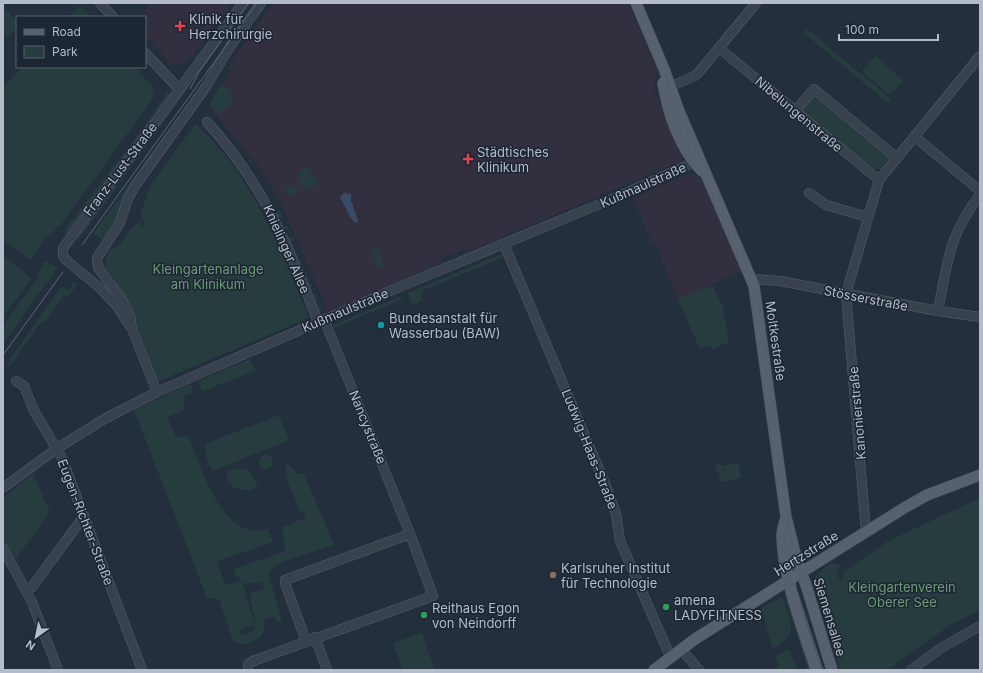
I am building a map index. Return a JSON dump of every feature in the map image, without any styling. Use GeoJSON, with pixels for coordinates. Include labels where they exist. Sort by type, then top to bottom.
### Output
{"type":"FeatureCollection","features":[{"type":"Feature","properties":{"kind":"main road","name":"Moltkestraße"},"geometry":{"type":"LineString","coordinates":[[636,3],[656,50],[697,161],[709,177],[752,278],[786,517],[802,573]]}},
{"type":"Feature","properties":{"kind":"main road","name":"Moltkestraße"},"geometry":{"type":"LineString","coordinates":[[656,50],[666,102],[687,154],[697,161]]}},
{"type":"Feature","properties":{"kind":"main road","name":"Hertzstraße"},"geometry":{"type":"LineString","coordinates":[[654,670],[670,656],[789,580],[927,495],[980,475]]}},
{"type":"Feature","properties":{"kind":"main road","name":"Moltkestraße"},"geometry":{"type":"LineString","coordinates":[[786,517],[782,536],[789,580]]}},
{"type":"Feature","properties":{"kind":"main road","name":"Siemensallee"},"geometry":{"type":"LineString","coordinates":[[802,573],[832,670]]}},
{"type":"Feature","properties":{"kind":"main road"},"geometry":{"type":"LineString","coordinates":[[789,580],[816,670]]}},
{"type":"Feature","properties":{"kind":"street"},"geometry":{"type":"LineString","coordinates":[[100,3],[112,16]]}},
{"type":"Feature","properties":{"kind":"street","name":"Franz-Lust-Straße"},"geometry":{"type":"LineString","coordinates":[[157,392],[132,329],[117,306],[101,289],[63,256],[65,243],[112,182],[243,3]]}},
{"type":"Feature","properties":{"kind":"street","name":"Franz-Lust-Straße"},"geometry":{"type":"LineString","coordinates":[[132,329],[130,316],[122,298],[100,271],[96,264],[97,258],[120,223],[131,191],[205,88],[231,45],[261,3]]}},
{"type":"Feature","properties":{"kind":"street"},"geometry":{"type":"LineString","coordinates":[[669,87],[695,76],[720,48],[756,3]]}},
{"type":"Feature","properties":{"kind":"street","name":"Nibelungenstraße"},"geometry":{"type":"LineString","coordinates":[[720,48],[879,180]]}},
{"type":"Feature","properties":{"kind":"street"},"geometry":{"type":"LineString","coordinates":[[146,54],[179,89]]}},
{"type":"Feature","properties":{"kind":"street"},"geometry":{"type":"LineString","coordinates":[[846,294],[879,180],[980,56]]}},
{"type":"Feature","properties":{"kind":"street"},"geometry":{"type":"LineString","coordinates":[[796,110],[814,89],[897,158]]}},
{"type":"Feature","properties":{"kind":"street","name":"Knielinger Allee"},"geometry":{"type":"LineString","coordinates":[[207,122],[245,170],[271,211],[321,321]]}},
{"type":"Feature","properties":{"kind":"street"},"geometry":{"type":"LineString","coordinates":[[914,136],[980,191]]}},
{"type":"Feature","properties":{"kind":"street","name":"Kußmaulstraße"},"geometry":{"type":"LineString","coordinates":[[3,488],[56,449],[106,418],[157,392],[697,161]]}},
{"type":"Feature","properties":{"kind":"street"},"geometry":{"type":"LineString","coordinates":[[809,193],[826,205],[868,217]]}},
{"type":"Feature","properties":{"kind":"street"},"geometry":{"type":"LineString","coordinates":[[938,311],[945,271],[959,226],[980,194]]}},
{"type":"Feature","properties":{"kind":"street","name":"Ludwig-Haas-Straße"},"geometry":{"type":"LineString","coordinates":[[504,244],[600,472],[616,514],[620,541],[670,656]]}},
{"type":"Feature","properties":{"kind":"street"},"geometry":{"type":"LineString","coordinates":[[75,267],[87,267],[96,264]]}},
{"type":"Feature","properties":{"kind":"street","name":"Stösserstraße"},"geometry":{"type":"LineString","coordinates":[[752,278],[780,281],[938,311],[980,317]]}},
{"type":"Feature","properties":{"kind":"street","name":"Kanonierstraße"},"geometry":{"type":"LineString","coordinates":[[846,294],[866,532]]}},
{"type":"Feature","properties":{"kind":"street","name":"Nancystraße"},"geometry":{"type":"LineString","coordinates":[[248,667],[315,637],[433,596],[410,534],[321,321]]}},
{"type":"Feature","properties":{"kind":"street","name":"Eugen-Richter-Straße"},"geometry":{"type":"LineString","coordinates":[[16,381],[25,389],[34,411],[66,468],[142,670]]}},
{"type":"Feature","properties":{"kind":"street"},"geometry":{"type":"LineString","coordinates":[[27,590],[32,587],[84,516]]}},
{"type":"Feature","properties":{"kind":"street"},"geometry":{"type":"LineString","coordinates":[[306,641],[285,583],[286,579],[410,534]]}},
{"type":"Feature","properties":{"kind":"street"},"geometry":{"type":"LineString","coordinates":[[3,548],[27,590],[58,670]]}},
{"type":"Feature","properties":{"kind":"street"},"geometry":{"type":"LineString","coordinates":[[911,670],[941,648],[980,626]]}},
{"type":"Feature","properties":{"kind":"street"},"geometry":{"type":"LineString","coordinates":[[315,637],[327,670]]}},
{"type":"Feature","properties":{"kind":"street"},"geometry":{"type":"LineString","coordinates":[[681,649],[700,670]]}},
{"type":"Feature","properties":{"kind":"shaded area","name":"Klinik für Herzchirurgie"},"geometry":{"type":"Polygon","coordinates":[[[151,3],[232,3],[186,64],[171,64],[146,36],[146,16],[141,16],[151,3]]]}},
{"type":"Feature","properties":{"kind":"shaded area","name":"Städtisches Klinikum"},"geometry":{"type":"Polygon","coordinates":[[[273,3],[628,3],[657,70],[653,87],[683,157],[681,161],[505,236],[469,251],[463,250],[442,258],[442,263],[329,314],[283,207],[260,168],[209,106],[231,71],[231,62],[273,3]]]}},
{"type":"Feature","properties":{"kind":"shaded area"},"geometry":{"type":"Polygon","coordinates":[[[689,173],[698,176],[705,185],[743,270],[678,299],[655,242],[652,243],[633,198],[689,173]]]}},
{"type":"Feature","properties":{"kind":"green space"},"geometry":{"type":"Polygon","coordinates":[[[80,5],[90,16],[70,16],[80,5]]]}},
{"type":"Feature","properties":{"kind":"green space"},"geometry":{"type":"Polygon","coordinates":[[[4,8],[16,20],[16,29],[8,38],[3,33],[4,8]]]}},
{"type":"Feature","properties":{"kind":"green space"},"geometry":{"type":"Polygon","coordinates":[[[807,29],[891,99],[888,103],[804,33],[807,29]]]}},
{"type":"Feature","properties":{"kind":"green space"},"geometry":{"type":"Polygon","coordinates":[[[875,56],[903,80],[890,95],[862,72],[875,56]]]}},
{"type":"Feature","properties":{"kind":"green space"},"geometry":{"type":"Polygon","coordinates":[[[21,68],[136,68],[152,86],[154,97],[60,226],[58,225],[50,237],[47,236],[30,260],[3,240],[3,88],[21,68]]]}},
{"type":"Feature","properties":{"kind":"green space"},"geometry":{"type":"Polygon","coordinates":[[[191,78],[193,79],[186,91],[77,242],[76,236],[191,78]]]}},
{"type":"Feature","properties":{"kind":"green space"},"geometry":{"type":"Polygon","coordinates":[[[221,84],[230,90],[233,98],[228,107],[219,115],[209,104],[221,84]]]}},
{"type":"Feature","properties":{"kind":"green space"},"geometry":{"type":"Polygon","coordinates":[[[169,90],[168,98],[161,110],[158,109],[107,179],[106,184],[66,235],[64,231],[140,132],[169,90]]]}},
{"type":"Feature","properties":{"kind":"green space"},"geometry":{"type":"Polygon","coordinates":[[[815,94],[890,157],[881,169],[876,169],[874,172],[802,113],[801,109],[815,94]]]}},
{"type":"Feature","properties":{"kind":"green space","name":"Kleingartenanlage am Klinikum"},"geometry":{"type":"Polygon","coordinates":[[[195,124],[215,143],[232,164],[248,188],[276,240],[309,318],[159,381],[155,376],[140,333],[128,306],[113,279],[104,267],[110,249],[119,245],[135,225],[139,223],[144,227],[146,224],[140,215],[150,186],[195,124]]]}},
{"type":"Feature","properties":{"kind":"green space"},"geometry":{"type":"Polygon","coordinates":[[[167,131],[107,239],[101,239],[93,234],[167,131]]]}},
{"type":"Feature","properties":{"kind":"green space"},"geometry":{"type":"Polygon","coordinates":[[[308,166],[317,185],[304,191],[297,178],[298,171],[308,166]]]}},
{"type":"Feature","properties":{"kind":"green space"},"geometry":{"type":"Polygon","coordinates":[[[294,184],[298,190],[289,196],[287,195],[285,189],[294,184]]]}},
{"type":"Feature","properties":{"kind":"green space"},"geometry":{"type":"Polygon","coordinates":[[[279,209],[283,217],[279,219],[277,214],[279,209]]]}},
{"type":"Feature","properties":{"kind":"green space"},"geometry":{"type":"Polygon","coordinates":[[[287,226],[294,240],[288,240],[292,238],[288,229],[284,230],[283,228],[287,226]]]}},
{"type":"Feature","properties":{"kind":"green space"},"geometry":{"type":"Polygon","coordinates":[[[376,246],[379,252],[377,253],[378,256],[381,255],[383,261],[381,264],[384,265],[378,268],[370,249],[376,246]]]}},
{"type":"Feature","properties":{"kind":"green space"},"geometry":{"type":"Polygon","coordinates":[[[504,253],[506,256],[424,290],[421,298],[422,300],[412,305],[408,293],[504,253]]]}},
{"type":"Feature","properties":{"kind":"green space"},"geometry":{"type":"Polygon","coordinates":[[[3,256],[31,279],[3,317],[3,256]]]}},
{"type":"Feature","properties":{"kind":"green space"},"geometry":{"type":"Polygon","coordinates":[[[45,262],[48,262],[57,268],[3,344],[3,326],[38,277],[38,273],[45,262]]]}},
{"type":"Feature","properties":{"kind":"green space"},"geometry":{"type":"Polygon","coordinates":[[[303,265],[322,309],[317,311],[316,308],[320,306],[316,298],[312,299],[311,297],[315,295],[312,286],[308,288],[307,285],[310,284],[307,275],[303,276],[302,274],[306,272],[303,265]]]}},
{"type":"Feature","properties":{"kind":"green space"},"geometry":{"type":"Polygon","coordinates":[[[74,281],[77,284],[70,295],[64,296],[45,322],[42,321],[10,366],[6,365],[60,288],[63,287],[69,290],[74,281]]]}},
{"type":"Feature","properties":{"kind":"green space"},"geometry":{"type":"Polygon","coordinates":[[[707,286],[708,288],[712,286],[723,307],[729,342],[713,349],[710,345],[700,349],[678,299],[707,286]]]}},
{"type":"Feature","properties":{"kind":"green space"},"geometry":{"type":"Polygon","coordinates":[[[400,297],[403,299],[334,328],[333,325],[400,297]]]}},
{"type":"Feature","properties":{"kind":"green space"},"geometry":{"type":"Polygon","coordinates":[[[250,359],[256,371],[202,391],[198,381],[250,359]]]}},
{"type":"Feature","properties":{"kind":"green space"},"geometry":{"type":"Polygon","coordinates":[[[190,384],[193,393],[184,396],[184,409],[168,417],[176,437],[188,436],[211,491],[229,517],[240,526],[252,530],[268,529],[273,542],[217,561],[225,585],[241,581],[235,574],[234,569],[285,552],[282,527],[306,518],[304,511],[300,512],[288,481],[286,475],[287,463],[298,474],[304,474],[334,545],[282,562],[268,572],[282,621],[277,622],[274,616],[263,620],[265,628],[261,637],[244,645],[233,641],[219,599],[207,598],[134,410],[190,384]],[[242,582],[255,625],[255,616],[251,604],[251,593],[265,589],[261,582],[247,584],[242,582]],[[255,625],[239,630],[242,635],[253,632],[255,625]]]}},
{"type":"Feature","properties":{"kind":"green space"},"geometry":{"type":"Polygon","coordinates":[[[279,415],[289,440],[212,471],[206,457],[205,444],[279,415]]]}},
{"type":"Feature","properties":{"kind":"green space"},"geometry":{"type":"Polygon","coordinates":[[[266,455],[271,457],[273,462],[271,467],[266,469],[261,467],[259,462],[261,457],[266,455]]]}},
{"type":"Feature","properties":{"kind":"green space"},"geometry":{"type":"Polygon","coordinates":[[[738,462],[741,478],[722,482],[715,465],[720,464],[723,466],[738,462]]]}},
{"type":"Feature","properties":{"kind":"green space"},"geometry":{"type":"Polygon","coordinates":[[[238,468],[249,470],[258,484],[251,490],[243,490],[232,486],[227,480],[226,476],[230,471],[238,468]]]}},
{"type":"Feature","properties":{"kind":"green space"},"geometry":{"type":"Polygon","coordinates":[[[33,474],[50,512],[16,559],[3,540],[3,498],[33,474]]]}},
{"type":"Feature","properties":{"kind":"green space","name":"Kleingartenverein Oberer See"},"geometry":{"type":"Polygon","coordinates":[[[980,498],[980,610],[949,626],[888,670],[840,670],[814,586],[813,581],[817,574],[830,563],[840,565],[837,575],[841,581],[844,572],[888,541],[980,498]]]}},
{"type":"Feature","properties":{"kind":"green space"},"geometry":{"type":"Polygon","coordinates":[[[782,597],[791,626],[787,637],[773,649],[761,608],[782,597]]]}},
{"type":"Feature","properties":{"kind":"green space"},"geometry":{"type":"Polygon","coordinates":[[[788,599],[810,670],[808,670],[786,600],[788,599]]]}},
{"type":"Feature","properties":{"kind":"green space"},"geometry":{"type":"Polygon","coordinates":[[[422,633],[435,670],[403,670],[393,643],[422,633]]]}},
{"type":"Feature","properties":{"kind":"green space"},"geometry":{"type":"Polygon","coordinates":[[[789,649],[798,670],[774,670],[779,666],[775,656],[789,649]]]}},
{"type":"Feature","properties":{"kind":"water"},"geometry":{"type":"Polygon","coordinates":[[[344,193],[351,194],[351,200],[358,221],[357,223],[354,222],[340,198],[344,193]]]}},
{"type":"Feature","properties":{"kind":"tram line"},"geometry":{"type":"LineString","coordinates":[[190,89],[199,72],[249,3]]}},
{"type":"Feature","properties":{"kind":"tram line"},"geometry":{"type":"LineString","coordinates":[[82,245],[257,3]]}},
{"type":"Feature","properties":{"kind":"tram line"},"geometry":{"type":"LineString","coordinates":[[635,3],[662,67],[666,87],[693,152],[713,190],[752,283],[791,565],[797,591],[823,670]]}},
{"type":"Feature","properties":{"kind":"tram line"},"geometry":{"type":"LineString","coordinates":[[3,355],[63,272]]}},
{"type":"Feature","properties":{"kind":"place","name":"Klinik für Herzchirurgie"},"geometry":{"type":"Point","coordinates":[180,26]}},
{"type":"Feature","properties":{"kind":"place","name":"Städtisches Klinikum"},"geometry":{"type":"Point","coordinates":[468,159]}},
{"type":"Feature","properties":{"kind":"place","name":"Bundesanstalt für Wasserbau (BAW)"},"geometry":{"type":"Point","coordinates":[381,325]}},
{"type":"Feature","properties":{"kind":"place","name":"Karlsruher Institut für Technologie"},"geometry":{"type":"Point","coordinates":[553,575]}},
{"type":"Feature","properties":{"kind":"place","name":"amena LADYFITNESS"},"geometry":{"type":"Point","coordinates":[666,607]}},
{"type":"Feature","properties":{"kind":"place","name":"Reithaus Egon von Neindorff"},"geometry":{"type":"Point","coordinates":[424,615]}}]}
